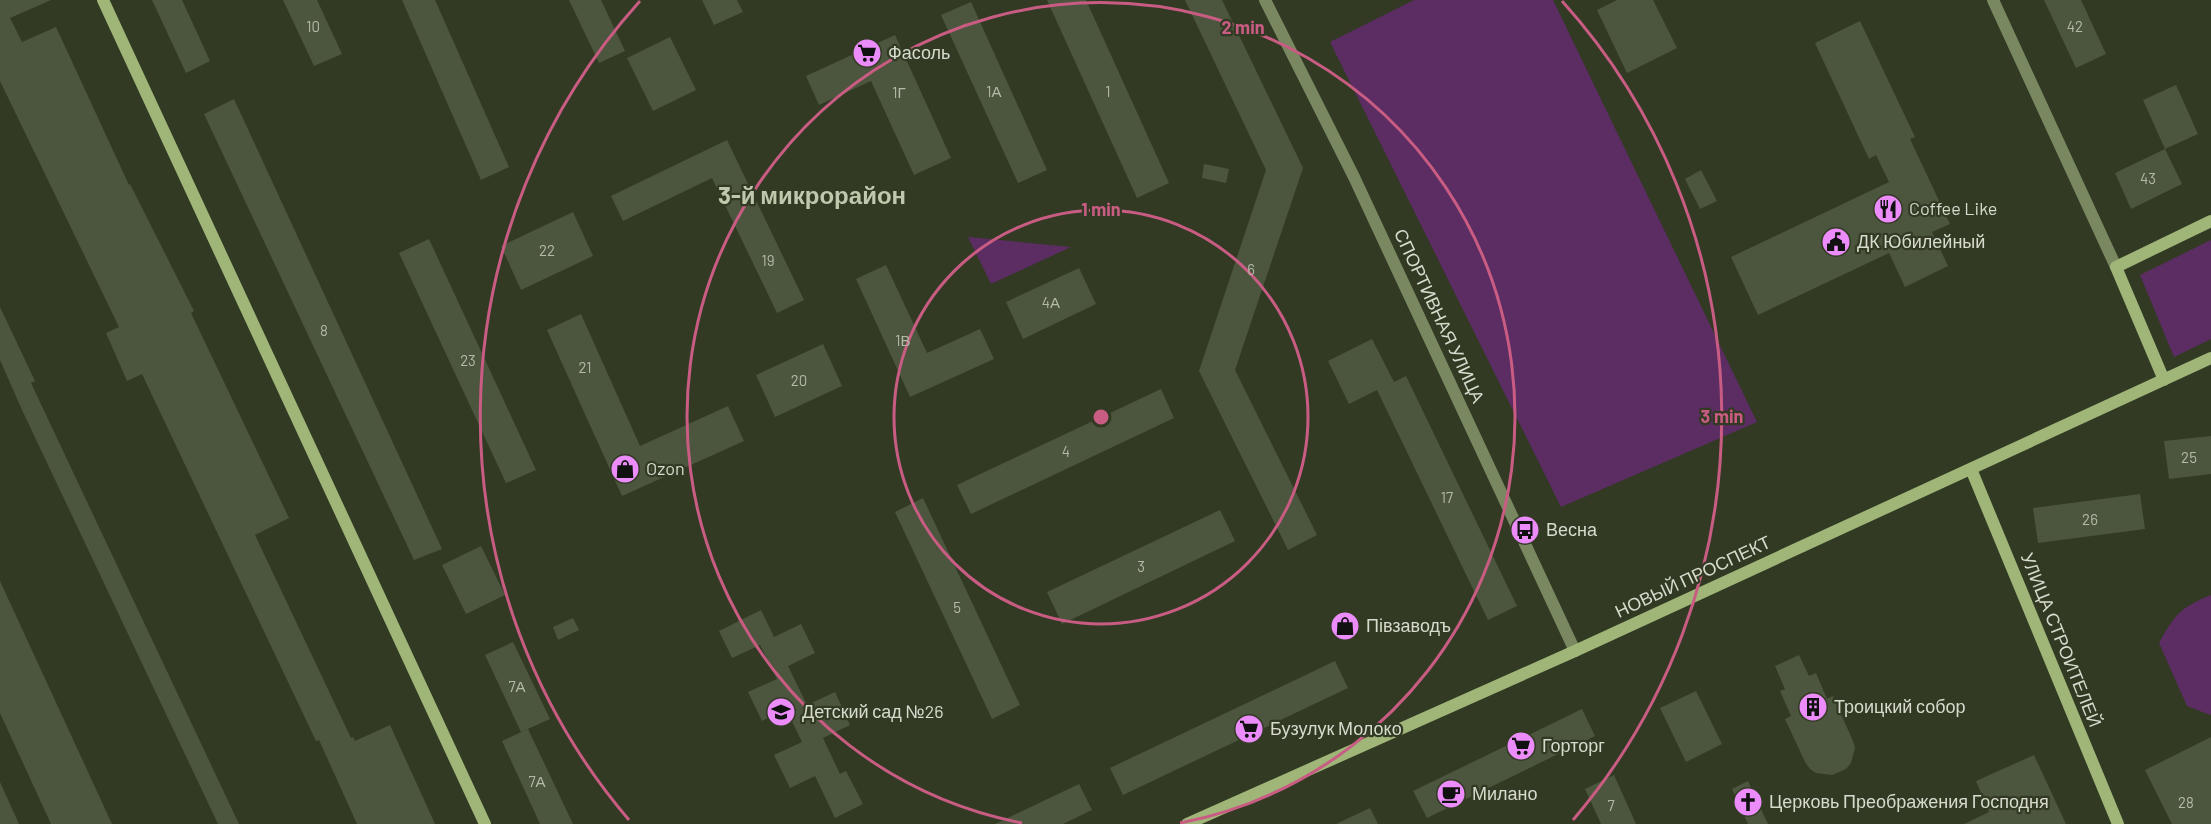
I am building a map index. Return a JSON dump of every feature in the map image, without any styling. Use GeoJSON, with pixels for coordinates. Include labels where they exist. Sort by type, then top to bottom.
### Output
{"type":"FeatureCollection","features":[{"type":"Feature","properties":{"kind":"street"},"geometry":{"type":"LineString","coordinates":[[103,0],[485,824]]}},
{"type":"Feature","properties":{"kind":"street","name":"СПОРТИВНАЯ УЛИЦА"},"geometry":{"type":"LineString","coordinates":[[1265,0],[1359,188],[1575,651]]}},
{"type":"Feature","properties":{"kind":"street"},"geometry":{"type":"LineString","coordinates":[[1993,0],[2116,267],[2164,380]]}},
{"type":"Feature","properties":{"kind":"street"},"geometry":{"type":"LineString","coordinates":[[2116,267],[2211,221]]}},
{"type":"Feature","properties":{"kind":"street","name":"НОВЫЙ ПРОСПЕКТ"},"geometry":{"type":"LineString","coordinates":[[1187,824],[1575,651],[2211,358]]}},
{"type":"Feature","properties":{"kind":"street","name":"УЛИЦА СТРОИТЕЛЕЙ"},"geometry":{"type":"LineString","coordinates":[[1971,469],[2118,824]]}},
{"type":"Feature","properties":{"kind":"shaded area"},"geometry":{"type":"Polygon","coordinates":[[[1414,0],[1553,0],[1757,422],[1561,507],[1330,42],[1414,0]]]}},
{"type":"Feature","properties":{"kind":"shaded area"},"geometry":{"type":"Polygon","coordinates":[[[968,237],[1071,247],[991,284],[968,237]]]}},
{"type":"Feature","properties":{"kind":"shaded area"},"geometry":{"type":"Polygon","coordinates":[[[2211,240],[2211,339],[2174,357],[2140,275],[2211,240]]]}},
{"type":"Feature","properties":{"kind":"shaded area"},"geometry":{"type":"Polygon","coordinates":[[[2211,595],[2210,715],[2187,706],[2159,643],[2179,613],[2211,595]]]}},
{"type":"Feature","properties":{"kind":"building"},"geometry":{"type":"Polygon","coordinates":[[[0,0],[51,0],[10,18],[22,42],[56,27],[129,185],[194,311],[191,313],[289,518],[255,535],[351,738],[353,737],[355,741],[390,725],[435,824],[357,824],[319,740],[316,741],[142,374],[127,381],[106,333],[119,327],[0,81],[0,0]]]}},
{"type":"Feature","properties":{"kind":"building"},"geometry":{"type":"Polygon","coordinates":[[[152,0],[182,0],[210,61],[186,73],[152,0]]]}},
{"type":"Feature","properties":{"kind":"building"},"geometry":{"type":"Polygon","coordinates":[[[283,0],[317,0],[342,54],[314,66],[283,0]]]}},
{"type":"Feature","properties":{"kind":"building"},"geometry":{"type":"Polygon","coordinates":[[[402,0],[435,0],[509,167],[481,180],[402,0]]]}},
{"type":"Feature","properties":{"kind":"building"},"geometry":{"type":"Polygon","coordinates":[[[569,0],[601,0],[625,51],[599,63],[569,0]]]}},
{"type":"Feature","properties":{"kind":"building"},"geometry":{"type":"Polygon","coordinates":[[[702,0],[737,0],[743,12],[714,25],[702,0]]]}},
{"type":"Feature","properties":{"kind":"building"},"geometry":{"type":"Polygon","coordinates":[[[1047,0],[1086,0],[1169,183],[1137,198],[1047,0]]]}},
{"type":"Feature","properties":{"kind":"building"},"geometry":{"type":"Polygon","coordinates":[[[1185,0],[1222,0],[1303,168],[1235,370],[1317,535],[1288,550],[1199,371],[1266,170],[1185,0]]]}},
{"type":"Feature","properties":{"kind":"building"},"geometry":{"type":"Polygon","coordinates":[[[1617,0],[1653,0],[1677,48],[1627,73],[1597,10],[1617,0]]]}},
{"type":"Feature","properties":{"kind":"building"},"geometry":{"type":"Polygon","coordinates":[[[2044,0],[2081,0],[2106,54],[2076,68],[2044,0]]]}},
{"type":"Feature","properties":{"kind":"building"},"geometry":{"type":"Polygon","coordinates":[[[971,2],[1047,170],[1018,183],[941,15],[971,2]]]}},
{"type":"Feature","properties":{"kind":"building"},"geometry":{"type":"Polygon","coordinates":[[[1860,21],[1915,137],[1910,139],[1950,224],[1932,232],[1948,266],[1905,287],[1889,253],[1758,315],[1731,257],[1889,182],[1876,155],[1869,159],[1815,43],[1860,21]]]}},
{"type":"Feature","properties":{"kind":"building"},"geometry":{"type":"Polygon","coordinates":[[[895,35],[951,158],[914,175],[871,81],[819,105],[806,76],[895,35]]]}},
{"type":"Feature","properties":{"kind":"building"},"geometry":{"type":"Polygon","coordinates":[[[670,37],[696,90],[653,111],[627,58],[670,37]]]}},
{"type":"Feature","properties":{"kind":"building"},"geometry":{"type":"Polygon","coordinates":[[[2176,85],[2198,134],[2165,149],[2143,100],[2176,85]]]}},
{"type":"Feature","properties":{"kind":"building"},"geometry":{"type":"Polygon","coordinates":[[[234,99],[442,549],[414,560],[204,114],[234,99]]]}},
{"type":"Feature","properties":{"kind":"building"},"geometry":{"type":"Polygon","coordinates":[[[727,140],[804,300],[777,313],[712,178],[623,221],[611,196],[727,140]]]}},
{"type":"Feature","properties":{"kind":"building"},"geometry":{"type":"Polygon","coordinates":[[[2165,149],[2182,184],[2131,209],[2115,173],[2165,149]]]}},
{"type":"Feature","properties":{"kind":"building"},"geometry":{"type":"Polygon","coordinates":[[[1204,164],[1229,169],[1226,183],[1202,178],[1204,164]]]}},
{"type":"Feature","properties":{"kind":"building"},"geometry":{"type":"Polygon","coordinates":[[[1701,170],[1717,201],[1700,209],[1685,179],[1701,170]]]}},
{"type":"Feature","properties":{"kind":"building"},"geometry":{"type":"Polygon","coordinates":[[[573,212],[593,256],[521,290],[501,246],[573,212]]]}},
{"type":"Feature","properties":{"kind":"building"},"geometry":{"type":"Polygon","coordinates":[[[429,239],[536,470],[506,483],[399,253],[429,239]]]}},
{"type":"Feature","properties":{"kind":"building"},"geometry":{"type":"Polygon","coordinates":[[[886,265],[927,353],[980,329],[994,359],[910,397],[856,279],[886,265]]]}},
{"type":"Feature","properties":{"kind":"building"},"geometry":{"type":"Polygon","coordinates":[[[1079,268],[1096,304],[1023,339],[1006,302],[1079,268]]]}},
{"type":"Feature","properties":{"kind":"building"},"geometry":{"type":"Polygon","coordinates":[[[0,307],[35,381],[31,383],[239,824],[218,824],[22,410],[0,360],[0,307]]]}},
{"type":"Feature","properties":{"kind":"building"},"geometry":{"type":"Polygon","coordinates":[[[581,314],[640,446],[728,406],[744,441],[622,496],[547,330],[581,314]]]}},
{"type":"Feature","properties":{"kind":"building"},"geometry":{"type":"Polygon","coordinates":[[[1372,339],[1394,382],[1406,376],[1517,606],[1488,620],[1377,390],[1349,404],[1328,361],[1372,339]]]}},
{"type":"Feature","properties":{"kind":"building"},"geometry":{"type":"Polygon","coordinates":[[[823,344],[842,386],[775,417],[756,375],[823,344]]]}},
{"type":"Feature","properties":{"kind":"building"},"geometry":{"type":"Polygon","coordinates":[[[1161,389],[1174,418],[971,514],[957,485],[1161,389]]]}},
{"type":"Feature","properties":{"kind":"building"},"geometry":{"type":"Polygon","coordinates":[[[2211,436],[2211,474],[2169,479],[2164,441],[2211,436]]]}},
{"type":"Feature","properties":{"kind":"building"},"geometry":{"type":"Polygon","coordinates":[[[2140,494],[2145,529],[2038,543],[2033,508],[2140,494]]]}},
{"type":"Feature","properties":{"kind":"building"},"geometry":{"type":"Polygon","coordinates":[[[923,498],[1020,705],[992,719],[895,512],[923,498]]]}},
{"type":"Feature","properties":{"kind":"building"},"geometry":{"type":"Polygon","coordinates":[[[1220,510],[1235,541],[1062,624],[1047,592],[1220,510]]]}},
{"type":"Feature","properties":{"kind":"building"},"geometry":{"type":"Polygon","coordinates":[[[481,546],[505,595],[466,614],[442,565],[481,546]]]}},
{"type":"Feature","properties":{"kind":"building"},"geometry":{"type":"Polygon","coordinates":[[[0,581],[112,824],[51,824],[0,713],[0,581]]]}},
{"type":"Feature","properties":{"kind":"building"},"geometry":{"type":"Polygon","coordinates":[[[761,610],[774,637],[801,624],[815,653],[788,666],[807,705],[835,692],[850,725],[823,738],[840,774],[846,771],[863,804],[835,818],[815,776],[790,788],[774,755],[802,742],[786,709],[762,721],[748,692],[777,679],[760,645],[732,658],[719,631],[761,610]]]}},
{"type":"Feature","properties":{"kind":"building"},"geometry":{"type":"Polygon","coordinates":[[[573,618],[579,630],[558,640],[553,627],[573,618]]]}},
{"type":"Feature","properties":{"kind":"building"},"geometry":{"type":"Polygon","coordinates":[[[513,642],[550,719],[521,732],[485,655],[513,642]]]}},
{"type":"Feature","properties":{"kind":"building","name":"Троицкий собор"},"geometry":{"type":"Polygon","coordinates":[[[1799,655],[1809,676],[1816,673],[1827,699],[1833,696],[1855,748],[1851,763],[1846,769],[1832,775],[1816,773],[1810,769],[1785,719],[1791,716],[1780,691],[1785,689],[1775,666],[1799,655]]]}},
{"type":"Feature","properties":{"kind":"building"},"geometry":{"type":"Polygon","coordinates":[[[1335,661],[1348,688],[1123,795],[1110,768],[1335,661]]]}},
{"type":"Feature","properties":{"kind":"building"},"geometry":{"type":"Polygon","coordinates":[[[1696,691],[1722,744],[1686,762],[1660,708],[1696,691]]]}},
{"type":"Feature","properties":{"kind":"building"},"geometry":{"type":"Polygon","coordinates":[[[1582,709],[1595,736],[1427,818],[1413,791],[1582,709]]]}},
{"type":"Feature","properties":{"kind":"building"},"geometry":{"type":"Polygon","coordinates":[[[528,729],[573,824],[540,824],[502,741],[528,729]]]}},
{"type":"Feature","properties":{"kind":"building"},"geometry":{"type":"Polygon","coordinates":[[[2211,737],[2211,824],[2172,824],[2145,770],[2211,737]]]}},
{"type":"Feature","properties":{"kind":"building"},"geometry":{"type":"Polygon","coordinates":[[[2034,755],[2066,824],[1964,824],[1989,812],[1976,781],[2034,755]]]}},
{"type":"Feature","properties":{"kind":"building"},"geometry":{"type":"Polygon","coordinates":[[[1614,775],[1636,824],[1601,824],[1585,789],[1614,775]]]}},
{"type":"Feature","properties":{"kind":"building","name":"Церковь Преображения Господня"},"geometry":{"type":"Polygon","coordinates":[[[1748,781],[1768,824],[1748,824],[1732,789],[1748,781]]]}},
{"type":"Feature","properties":{"kind":"building"},"geometry":{"type":"Polygon","coordinates":[[[0,782],[19,824],[0,824],[0,782]]]}},
{"type":"Feature","properties":{"kind":"building"},"geometry":{"type":"Polygon","coordinates":[[[1079,784],[1092,810],[1063,824],[995,824],[1079,784]]]}},
{"type":"Feature","properties":{"kind":"building"},"geometry":{"type":"Polygon","coordinates":[[[1370,808],[1378,824],[1336,824],[1370,808]]]}},
{"type":"Feature","properties":{"kind":"place","name":"Фасоль"},"geometry":{"type":"Point","coordinates":[867,53]}},
{"type":"Feature","properties":{"kind":"place","name":"Coffee Like"},"geometry":{"type":"Point","coordinates":[1888,209]}},
{"type":"Feature","properties":{"kind":"place","name":"ДК Юбилейный"},"geometry":{"type":"Point","coordinates":[1836,242]}},
{"type":"Feature","properties":{"kind":"place","name":"Ozon"},"geometry":{"type":"Point","coordinates":[625,469]}},
{"type":"Feature","properties":{"kind":"place","name":"Весна"},"geometry":{"type":"Point","coordinates":[1525,530]}},
{"type":"Feature","properties":{"kind":"place","name":"Півзаводъ"},"geometry":{"type":"Point","coordinates":[1345,626]}},
{"type":"Feature","properties":{"kind":"place","name":"Троицкий собор"},"geometry":{"type":"Point","coordinates":[1813,707]}},
{"type":"Feature","properties":{"kind":"place","name":"Детский сад №26"},"geometry":{"type":"Point","coordinates":[781,712]}},
{"type":"Feature","properties":{"kind":"place","name":"Бузулук Молоко"},"geometry":{"type":"Point","coordinates":[1249,729]}},
{"type":"Feature","properties":{"kind":"place","name":"Горторг"},"geometry":{"type":"Point","coordinates":[1521,746]}},
{"type":"Feature","properties":{"kind":"place","name":"Милано"},"geometry":{"type":"Point","coordinates":[1451,794]}},
{"type":"Feature","properties":{"kind":"place","name":"Церковь Преображения Господня"},"geometry":{"type":"Point","coordinates":[1748,802]}},
{"type":"Feature","properties":{"kind":"district","name":"3-й микрорайон"},"geometry":{"type":"Point","coordinates":[812,196]}}]}
